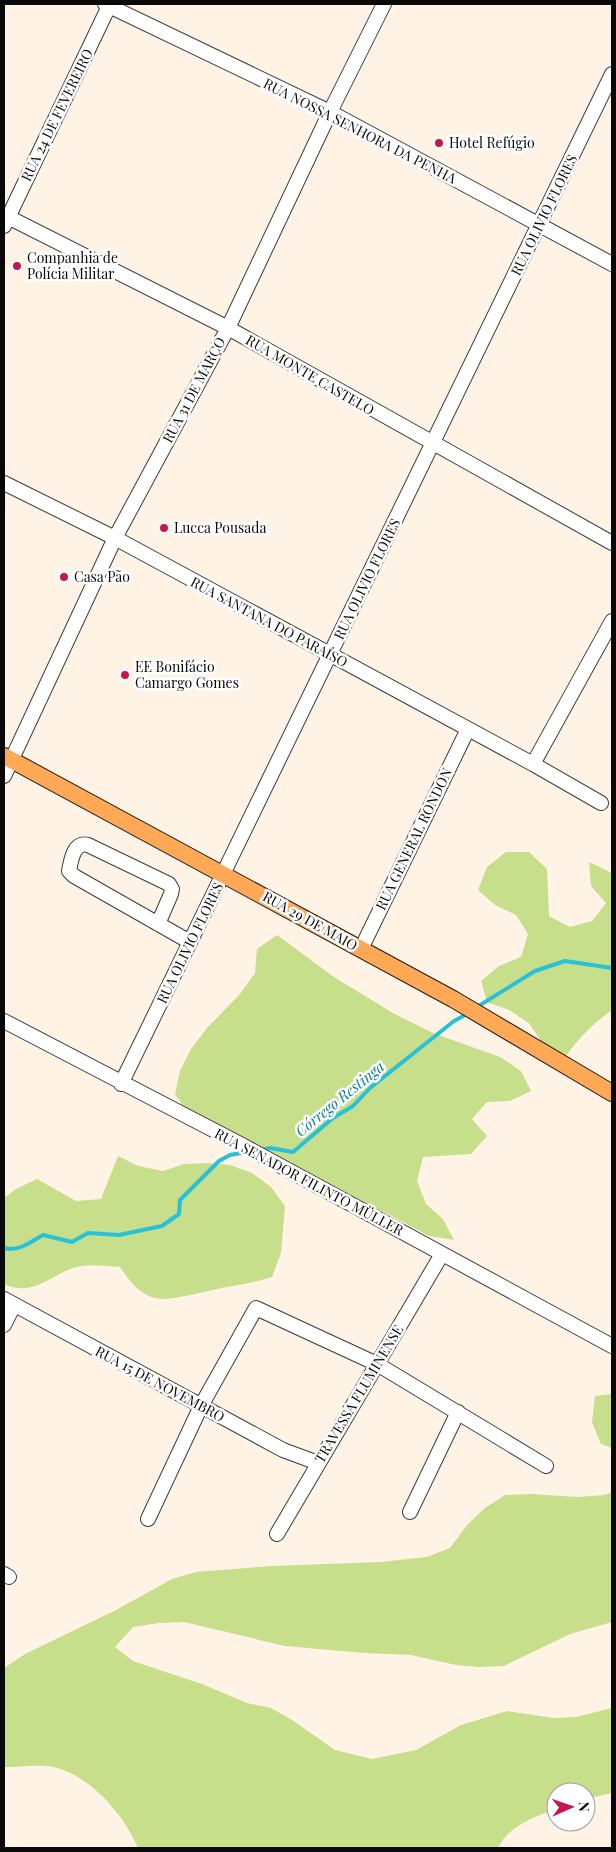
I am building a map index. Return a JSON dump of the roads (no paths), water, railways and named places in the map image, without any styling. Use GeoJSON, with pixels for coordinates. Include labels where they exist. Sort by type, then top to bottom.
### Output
{"type":"FeatureCollection","features":[{"type":"Feature","properties":{"kind":"main road","name":"RUA 29 DE MAIO"},"geometry":{"type":"LineString","coordinates":[[8,758],[453,999],[612,1093]]}},
{"type":"Feature","properties":{"kind":"street","name":"RUA NOSSA SENHORA DA PENHA"},"geometry":{"type":"LineString","coordinates":[[108,4],[330,112],[612,264]]}},
{"type":"Feature","properties":{"kind":"street","name":"RUA 24 DE FEVEREIRO"},"geometry":{"type":"LineString","coordinates":[[5,220],[108,4]]}},
{"type":"Feature","properties":{"kind":"street","name":"RUA 31 DE MARÇO"},"geometry":{"type":"LineString","coordinates":[[4,776],[8,758],[115,538],[228,328],[330,112],[384,4]]}},
{"type":"Feature","properties":{"kind":"street","name":"RUA OLIVIO FLORES"},"geometry":{"type":"LineString","coordinates":[[121,1084],[612,74]]}},
{"type":"Feature","properties":{"kind":"street","name":"RUA MONTE CASTELO"},"geometry":{"type":"LineString","coordinates":[[5,220],[228,328],[612,543]]}},
{"type":"Feature","properties":{"kind":"street","name":"RUA SANTANA DO PARAÍSO"},"geometry":{"type":"LineString","coordinates":[[4,483],[115,538],[533,764],[601,803]]}},
{"type":"Feature","properties":{"kind":"street"},"geometry":{"type":"LineString","coordinates":[[533,764],[612,621]]}},
{"type":"Feature","properties":{"kind":"street","name":"RUA GENERAL RONDON"},"geometry":{"type":"LineString","coordinates":[[361,949],[468,729]]}},
{"type":"Feature","properties":{"kind":"street"},"geometry":{"type":"LineString","coordinates":[[158,924],[171,894],[172,889],[169,884],[88,845],[83,843],[79,845],[70,864],[69,871],[74,876],[158,924],[190,942]]}},
{"type":"Feature","properties":{"kind":"street","name":"RUA SENADOR FILINTO MÜLLER"},"geometry":{"type":"LineString","coordinates":[[4,1021],[121,1084],[242,1145],[612,1346]]}},
{"type":"Feature","properties":{"kind":"street","name":"TRAVESSA FLUMINENSE"},"geometry":{"type":"LineString","coordinates":[[276,1534],[442,1254]]}},
{"type":"Feature","properties":{"kind":"street"},"geometry":{"type":"LineString","coordinates":[[4,1325],[9,1302]]}},
{"type":"Feature","properties":{"kind":"street","name":"RUA 15 DE NOVEMBRO"},"geometry":{"type":"LineString","coordinates":[[9,1302],[283,1450],[318,1463]]}},
{"type":"Feature","properties":{"kind":"street"},"geometry":{"type":"LineString","coordinates":[[148,1519],[201,1406],[256,1308],[377,1364],[546,1466]]}},
{"type":"Feature","properties":{"kind":"street"},"geometry":{"type":"LineString","coordinates":[[410,1512],[458,1412]]}},
{"type":"Feature","properties":{"kind":"waterway","name":"Córrego Restinga"},"geometry":{"type":"LineString","coordinates":[[477,1007],[535,971],[565,961],[612,968]]}},
{"type":"Feature","properties":{"kind":"waterway","name":"Córrego Restinga"},"geometry":{"type":"LineString","coordinates":[[261,1150],[270,1148],[293,1152],[333,1118],[353,1106],[370,1088],[454,1021],[467,1014]]}},
{"type":"Feature","properties":{"kind":"waterway","name":"Córrego Restinga"},"geometry":{"type":"LineString","coordinates":[[4,1248],[14,1249],[43,1235],[72,1242],[88,1233],[119,1235],[162,1226],[179,1214],[180,1200],[219,1161],[230,1155],[246,1152]]}},
{"type":"Feature","properties":{"kind":"place","name":"Hotel Refúgio"},"geometry":{"type":"Point","coordinates":[439,143]}},
{"type":"Feature","properties":{"kind":"place","name":"Companhia de Polícia Militar"},"geometry":{"type":"Point","coordinates":[17,266]}},
{"type":"Feature","properties":{"kind":"place","name":"Lucca Pousada"},"geometry":{"type":"Point","coordinates":[164,528]}},
{"type":"Feature","properties":{"kind":"place","name":"Casa Pão"},"geometry":{"type":"Point","coordinates":[64,577]}},
{"type":"Feature","properties":{"kind":"place","name":"EE Bonifácio Camargo Gomes"},"geometry":{"type":"Point","coordinates":[125,675]}}]}
